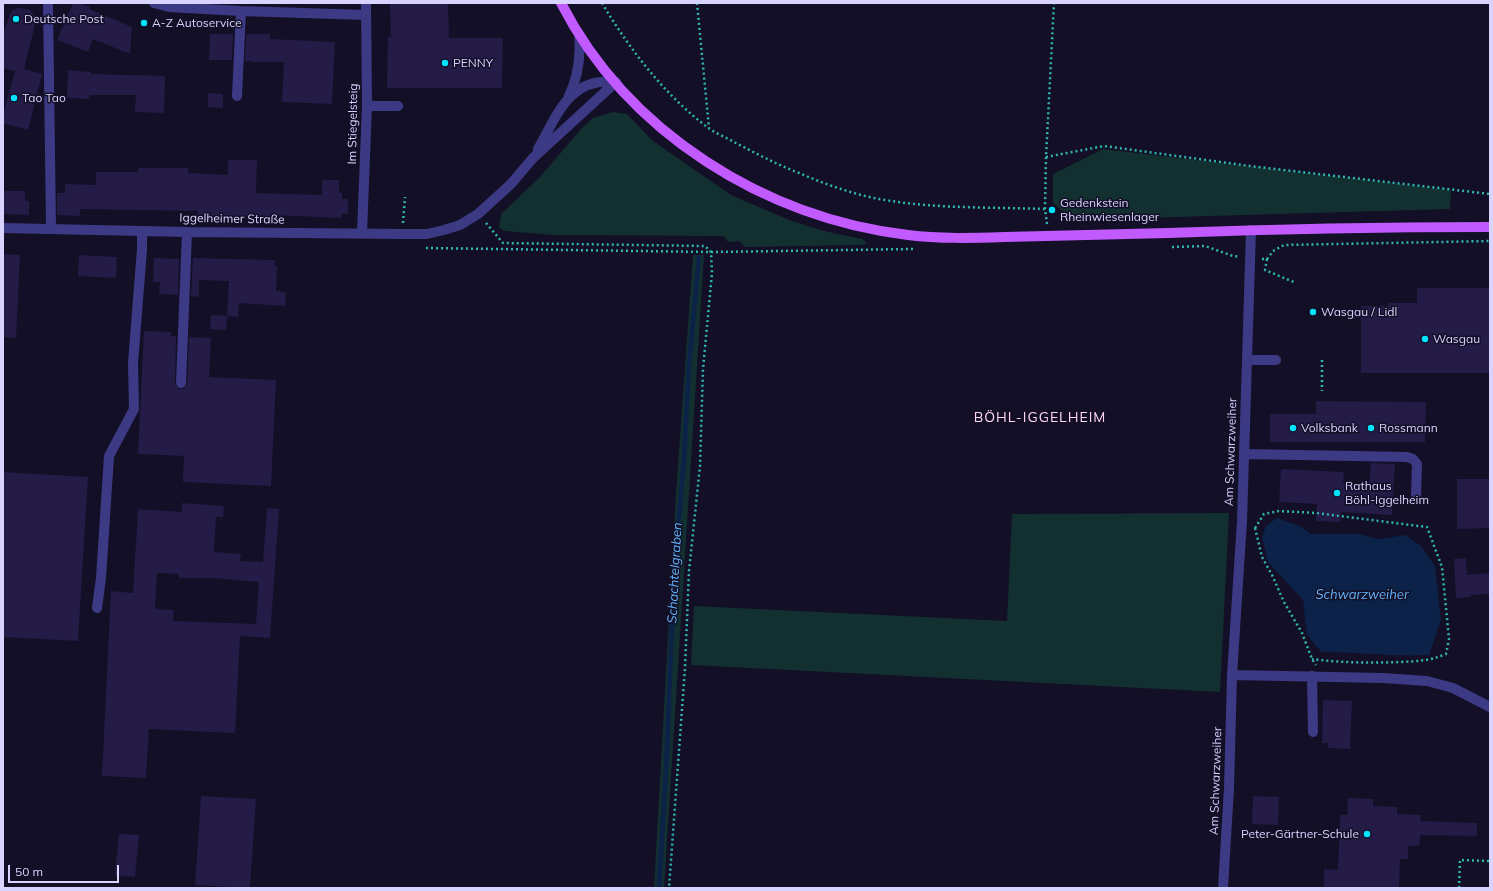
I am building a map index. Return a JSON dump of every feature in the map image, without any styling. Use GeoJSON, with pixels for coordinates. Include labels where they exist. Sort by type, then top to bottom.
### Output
{"type":"FeatureCollection","features":[{"type":"Feature","properties":{"kind":"main road"},"geometry":{"type":"LineString","coordinates":[[561,3],[579,34],[616,82],[658,124],[678,141],[710,164],[760,192],[809,213],[859,227],[910,235],[962,238],[1048,237],[1250,230],[1490,227]]}},
{"type":"Feature","properties":{"kind":"street"},"geometry":{"type":"LineString","coordinates":[[48,3],[51,228]]}},
{"type":"Feature","properties":{"kind":"street"},"geometry":{"type":"LineString","coordinates":[[154,3],[169,7],[241,12],[366,15]]}},
{"type":"Feature","properties":{"kind":"street","name":"Im Stiegelsteig"},"geometry":{"type":"LineString","coordinates":[[362,233],[367,106],[366,3]]}},
{"type":"Feature","properties":{"kind":"street"},"geometry":{"type":"LineString","coordinates":[[237,96],[241,12]]}},
{"type":"Feature","properties":{"kind":"street"},"geometry":{"type":"LineString","coordinates":[[533,158],[567,100],[574,84],[579,68],[579,34]]}},
{"type":"Feature","properties":{"kind":"street"},"geometry":{"type":"LineString","coordinates":[[567,100],[577,90],[590,84],[603,81],[616,82]]}},
{"type":"Feature","properties":{"kind":"street"},"geometry":{"type":"LineString","coordinates":[[533,158],[616,82]]}},
{"type":"Feature","properties":{"kind":"street"},"geometry":{"type":"LineString","coordinates":[[367,106],[398,106]]}},
{"type":"Feature","properties":{"kind":"street","name":"Iggelheimer Straße"},"geometry":{"type":"LineString","coordinates":[[3,228],[187,232],[427,234],[460,225],[478,214],[511,184],[533,158]]}},
{"type":"Feature","properties":{"kind":"street","name":"Am Schwarzweiher"},"geometry":{"type":"LineString","coordinates":[[1223,888],[1229,788],[1232,675],[1242,520],[1250,230]]}},
{"type":"Feature","properties":{"kind":"street"},"geometry":{"type":"LineString","coordinates":[[97,608],[102,571],[110,456],[134,409],[133,363],[142,249],[142,231]]}},
{"type":"Feature","properties":{"kind":"street"},"geometry":{"type":"LineString","coordinates":[[181,383],[187,232]]}},
{"type":"Feature","properties":{"kind":"street"},"geometry":{"type":"LineString","coordinates":[[1247,360],[1276,360]]}},
{"type":"Feature","properties":{"kind":"street"},"geometry":{"type":"LineString","coordinates":[[1244,454],[1407,457],[1413,459],[1417,464],[1416,495]]}},
{"type":"Feature","properties":{"kind":"street"},"geometry":{"type":"LineString","coordinates":[[1232,675],[1383,678],[1427,682],[1453,688],[1490,707]]}},
{"type":"Feature","properties":{"kind":"street"},"geometry":{"type":"LineString","coordinates":[[1312,676],[1313,732]]}},
{"type":"Feature","properties":{"kind":"path"},"geometry":{"type":"LineString","coordinates":[[602,3],[620,32],[661,84],[692,114],[709,128],[771,162],[845,190],[878,199],[944,207],[1045,209]]}},
{"type":"Feature","properties":{"kind":"path"},"geometry":{"type":"LineString","coordinates":[[697,3],[709,128]]}},
{"type":"Feature","properties":{"kind":"path"},"geometry":{"type":"LineString","coordinates":[[1048,237],[1045,209],[1046,157],[1054,3]]}},
{"type":"Feature","properties":{"kind":"path"},"geometry":{"type":"LineString","coordinates":[[1046,157],[1104,146],[1250,166],[1490,194]]}},
{"type":"Feature","properties":{"kind":"path"},"geometry":{"type":"LineString","coordinates":[[478,214],[503,243],[705,246],[711,252],[712,274],[703,369],[700,466],[689,571],[685,668],[669,888]]}},
{"type":"Feature","properties":{"kind":"path"},"geometry":{"type":"LineString","coordinates":[[1267,259],[1265,270],[1296,283]]}},
{"type":"Feature","properties":{"kind":"path"},"geometry":{"type":"LineString","coordinates":[[1322,360],[1322,391]]}},
{"type":"Feature","properties":{"kind":"path"},"geometry":{"type":"LineString","coordinates":[[1312,659],[1355,663],[1389,662],[1433,660],[1446,654],[1449,639],[1442,567],[1427,527],[1316,513],[1279,511],[1264,514],[1255,528],[1262,557],[1284,602],[1302,633],[1312,659],[1324,677]]}},
{"type":"Feature","properties":{"kind":"path"},"geometry":{"type":"LineString","coordinates":[[1459,888],[1460,860],[1490,861]]}},
{"type":"Feature","properties":{"kind":"green space"},"geometry":{"type":"Polygon","coordinates":[[[613,112],[627,114],[653,141],[731,195],[789,220],[824,231],[862,239],[866,244],[745,247],[739,241],[728,242],[724,236],[553,235],[505,231],[499,228],[501,214],[540,177],[581,129],[593,118],[613,112]]]}},
{"type":"Feature","properties":{"kind":"green space"},"geometry":{"type":"Polygon","coordinates":[[[1103,149],[1451,190],[1450,209],[1073,220],[1053,203],[1053,174],[1103,149]]]}},
{"type":"Feature","properties":{"kind":"green space"},"geometry":{"type":"Polygon","coordinates":[[[693,255],[704,255],[664,888],[654,888],[676,494],[693,255]]]}},
{"type":"Feature","properties":{"kind":"green space"},"geometry":{"type":"Polygon","coordinates":[[[1229,513],[1220,692],[691,665],[694,606],[1007,621],[1012,514],[1229,513]]]}},
{"type":"Feature","properties":{"kind":"water","name":"Schwarzweiher"},"geometry":{"type":"Polygon","coordinates":[[[1277,518],[1300,526],[1311,534],[1359,534],[1378,539],[1405,535],[1421,546],[1435,566],[1441,620],[1429,655],[1321,652],[1307,635],[1303,600],[1268,562],[1262,537],[1266,526],[1277,518]]]}},
{"type":"Feature","properties":{"kind":"building"},"geometry":{"type":"Polygon","coordinates":[[[73,3],[80,3],[90,7],[89,9],[132,27],[130,54],[93,39],[88,52],[57,40],[73,3]]]}},
{"type":"Feature","properties":{"kind":"building","name":"PENNY"},"geometry":{"type":"Polygon","coordinates":[[[390,3],[448,3],[449,38],[503,38],[502,88],[387,88],[388,37],[391,37],[390,3]]]}},
{"type":"Feature","properties":{"kind":"building"},"geometry":{"type":"Polygon","coordinates":[[[18,8],[28,9],[32,12],[36,21],[24,69],[42,74],[28,130],[3,123],[3,115],[15,71],[3,68],[3,35],[10,14],[13,10],[18,8]]]}},
{"type":"Feature","properties":{"kind":"building"},"geometry":{"type":"Polygon","coordinates":[[[210,34],[233,34],[232,60],[209,60],[210,34]]]}},
{"type":"Feature","properties":{"kind":"building"},"geometry":{"type":"Polygon","coordinates":[[[270,34],[270,39],[335,42],[332,104],[282,102],[284,62],[245,61],[246,35],[270,34]]]}},
{"type":"Feature","properties":{"kind":"building"},"geometry":{"type":"Polygon","coordinates":[[[68,70],[91,72],[91,74],[165,76],[164,113],[135,112],[136,95],[90,95],[89,99],[67,98],[68,70]]]}},
{"type":"Feature","properties":{"kind":"building"},"geometry":{"type":"Polygon","coordinates":[[[208,93],[223,94],[223,108],[208,107],[208,93]]]}},
{"type":"Feature","properties":{"kind":"building"},"geometry":{"type":"Polygon","coordinates":[[[228,160],[257,160],[256,193],[322,195],[322,180],[339,180],[339,192],[342,193],[342,199],[348,199],[348,214],[341,214],[341,218],[271,215],[271,218],[225,219],[198,218],[198,211],[80,209],[80,216],[57,215],[57,193],[65,193],[65,184],[96,185],[96,172],[138,172],[138,168],[188,168],[188,173],[228,175],[228,160]]]}},
{"type":"Feature","properties":{"kind":"building"},"geometry":{"type":"Polygon","coordinates":[[[3,191],[25,191],[25,201],[29,201],[29,215],[3,214],[3,191]]]}},
{"type":"Feature","properties":{"kind":"building"},"geometry":{"type":"Polygon","coordinates":[[[3,254],[20,255],[16,338],[3,337],[3,254]]]}},
{"type":"Feature","properties":{"kind":"building"},"geometry":{"type":"Polygon","coordinates":[[[79,255],[117,257],[116,278],[78,276],[79,255]]]}},
{"type":"Feature","properties":{"kind":"building"},"geometry":{"type":"Polygon","coordinates":[[[154,258],[179,259],[178,295],[159,294],[160,282],[153,282],[154,258]]]}},
{"type":"Feature","properties":{"kind":"building"},"geometry":{"type":"Polygon","coordinates":[[[193,258],[275,260],[274,266],[277,266],[276,291],[286,292],[285,306],[239,303],[238,317],[227,316],[229,281],[199,280],[199,297],[191,296],[193,258]]]}},
{"type":"Feature","properties":{"kind":"building","name":"Wasgau"},"geometry":{"type":"Polygon","coordinates":[[[1417,288],[1490,288],[1490,373],[1361,373],[1361,306],[1388,306],[1388,303],[1417,303],[1417,288]]]}},
{"type":"Feature","properties":{"kind":"building"},"geometry":{"type":"Polygon","coordinates":[[[211,315],[227,316],[226,330],[210,329],[211,315]]]}},
{"type":"Feature","properties":{"kind":"building"},"geometry":{"type":"Polygon","coordinates":[[[144,331],[171,332],[171,336],[176,336],[175,383],[178,389],[184,389],[187,384],[189,337],[211,338],[209,377],[276,380],[271,486],[183,482],[184,456],[138,454],[144,331]]]}},
{"type":"Feature","properties":{"kind":"building","name":"Rossmann"},"geometry":{"type":"Polygon","coordinates":[[[1316,401],[1426,402],[1425,442],[1270,442],[1270,414],[1316,414],[1316,401]]]}},
{"type":"Feature","properties":{"kind":"building","name":"Rathaus Böhl-Iggelheim"},"geometry":{"type":"Polygon","coordinates":[[[1371,463],[1395,464],[1392,515],[1341,512],[1340,522],[1316,521],[1317,504],[1279,502],[1281,469],[1344,472],[1343,483],[1369,485],[1371,463]]]}},
{"type":"Feature","properties":{"kind":"building"},"geometry":{"type":"Polygon","coordinates":[[[3,472],[88,477],[78,641],[3,637],[3,472]]]}},
{"type":"Feature","properties":{"kind":"building"},"geometry":{"type":"Polygon","coordinates":[[[1457,479],[1490,479],[1490,528],[1457,529],[1457,479]]]}},
{"type":"Feature","properties":{"kind":"building"},"geometry":{"type":"Polygon","coordinates":[[[182,503],[224,506],[223,517],[216,517],[214,552],[241,554],[240,561],[263,562],[267,508],[279,509],[270,638],[240,636],[235,733],[149,729],[146,778],[102,776],[111,591],[133,593],[138,509],[182,512],[182,503]],[[157,573],[155,609],[174,610],[173,621],[256,624],[259,582],[213,578],[179,578],[179,574],[157,573]]]}},
{"type":"Feature","properties":{"kind":"building"},"geometry":{"type":"Polygon","coordinates":[[[1466,558],[1467,575],[1490,573],[1490,594],[1471,595],[1471,597],[1456,598],[1454,559],[1466,558]]]}},
{"type":"Feature","properties":{"kind":"building"},"geometry":{"type":"Polygon","coordinates":[[[1323,700],[1352,701],[1350,749],[1328,748],[1328,743],[1322,743],[1323,700]]]}},
{"type":"Feature","properties":{"kind":"building"},"geometry":{"type":"Polygon","coordinates":[[[201,796],[256,799],[250,888],[195,885],[201,796]]]}},
{"type":"Feature","properties":{"kind":"building"},"geometry":{"type":"Polygon","coordinates":[[[1253,796],[1279,797],[1278,825],[1252,824],[1253,796]]]}},
{"type":"Feature","properties":{"kind":"building"},"geometry":{"type":"Polygon","coordinates":[[[1348,798],[1373,799],[1373,806],[1397,807],[1397,814],[1421,815],[1420,821],[1477,823],[1477,836],[1420,835],[1419,846],[1408,846],[1408,859],[1400,859],[1399,888],[1324,888],[1324,869],[1338,870],[1340,815],[1347,815],[1348,798]]]}},
{"type":"Feature","properties":{"kind":"building"},"geometry":{"type":"Polygon","coordinates":[[[119,834],[139,835],[135,877],[115,875],[119,834]]]}},
{"type":"Feature","properties":{"kind":"waterway","name":"Schachtelgraben"},"geometry":{"type":"LineString","coordinates":[[659,888],[667,752],[674,572],[684,460],[689,366],[699,257]]}},
{"type":"Feature","properties":{"kind":"place","name":"Deutsche Post"},"geometry":{"type":"Point","coordinates":[16,19]}},
{"type":"Feature","properties":{"kind":"place","name":"A-Z Autoservice"},"geometry":{"type":"Point","coordinates":[144,23]}},
{"type":"Feature","properties":{"kind":"place","name":"PENNY"},"geometry":{"type":"Point","coordinates":[445,63]}},
{"type":"Feature","properties":{"kind":"place","name":"Tao Tao"},"geometry":{"type":"Point","coordinates":[14,98]}},
{"type":"Feature","properties":{"kind":"place","name":"Gedenkstein Rheinwiesenlager"},"geometry":{"type":"Point","coordinates":[1052,210]}},
{"type":"Feature","properties":{"kind":"place","name":"Wasgau / Lidl"},"geometry":{"type":"Point","coordinates":[1313,312]}},
{"type":"Feature","properties":{"kind":"place","name":"Wasgau"},"geometry":{"type":"Point","coordinates":[1425,339]}},
{"type":"Feature","properties":{"kind":"place","name":"Volksbank"},"geometry":{"type":"Point","coordinates":[1293,428]}},
{"type":"Feature","properties":{"kind":"place","name":"Rossmann"},"geometry":{"type":"Point","coordinates":[1371,428]}},
{"type":"Feature","properties":{"kind":"place","name":"Rathaus Böhl-Iggelheim"},"geometry":{"type":"Point","coordinates":[1337,493]}},
{"type":"Feature","properties":{"kind":"place","name":"Peter-Gärtner-Schule"},"geometry":{"type":"Point","coordinates":[1367,834]}},
{"type":"Feature","properties":{"kind":"district","name":"BÖHL-IGGELHEIM"},"geometry":{"type":"Point","coordinates":[1040,418]}}]}
